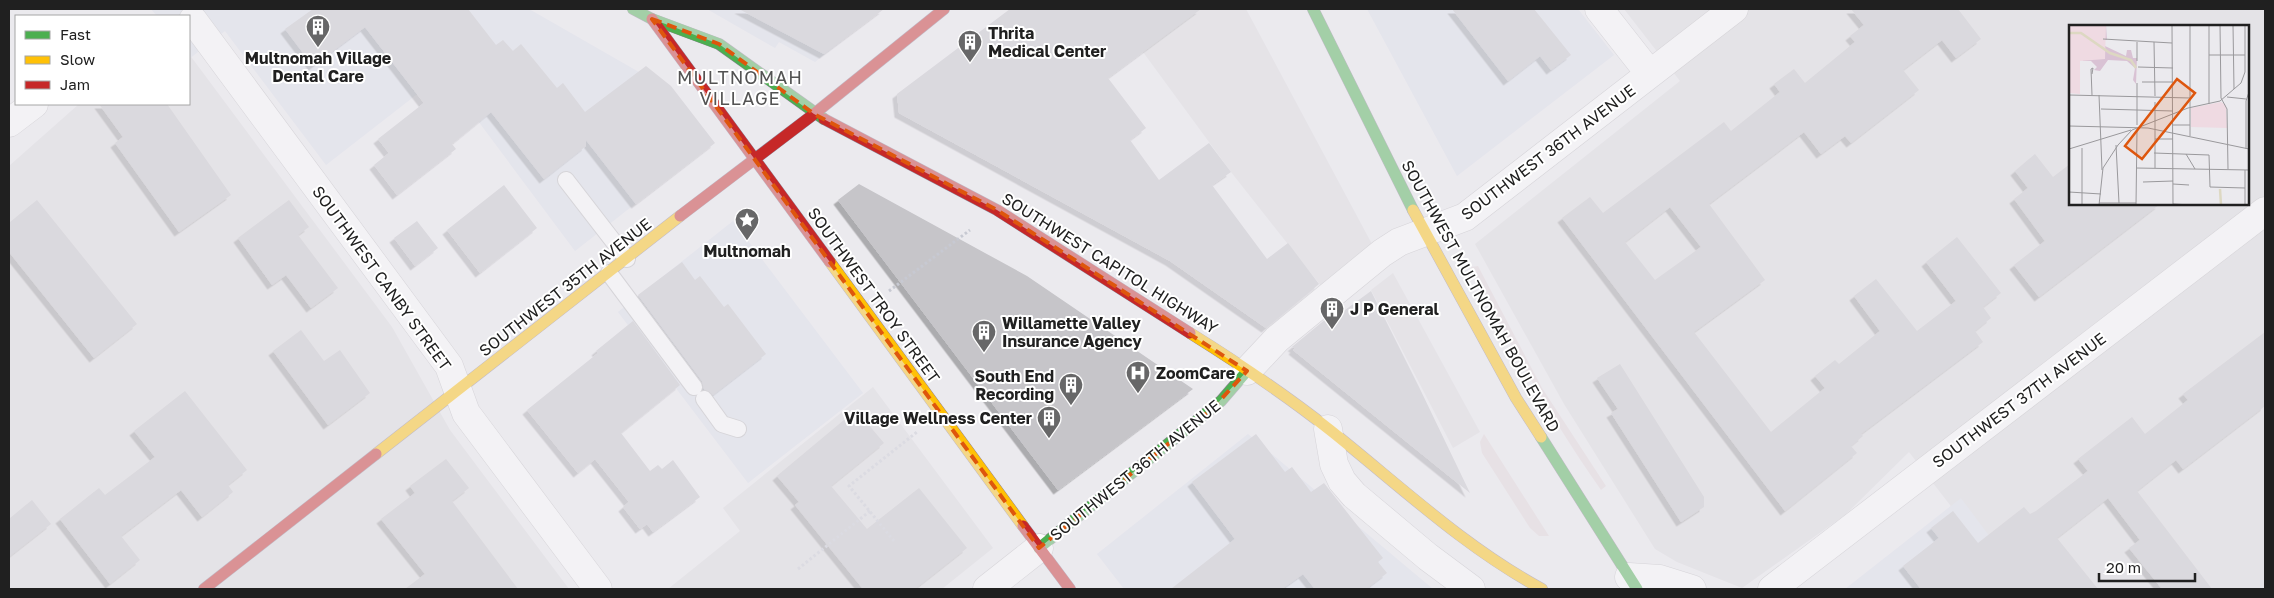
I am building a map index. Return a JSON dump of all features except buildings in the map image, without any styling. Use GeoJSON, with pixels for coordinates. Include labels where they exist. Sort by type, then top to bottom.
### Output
{"type":"FeatureCollection","features":[{"type":"Feature","properties":{"kind":"street","name":"SOUTHWEST CAPITOL HIGHWAY"},"geometry":{"type":"LineString","coordinates":[[633,9],[652,19],[719,44],[814,114],[997,210],[1247,371],[1328,429],[1460,536],[1518,576],[1542,589]]}},
{"type":"Feature","properties":{"kind":"street","name":"SOUTHWEST 35TH AVENUE"},"geometry":{"type":"LineString","coordinates":[[204,589],[814,114],[944,9]]}},
{"type":"Feature","properties":{"kind":"street","name":"SOUTHWEST MULTNOMAH BOULEVARD"},"geometry":{"type":"LineString","coordinates":[[1313,9],[1424,232],[1516,398],[1633,583]]}},
{"type":"Feature","properties":{"kind":"street"},"geometry":{"type":"LineString","coordinates":[[1598,9],[1650,74]]}},
{"type":"Feature","properties":{"kind":"street","name":"SOUTHWEST 36TH AVENUE"},"geometry":{"type":"LineString","coordinates":[[987,589],[1214,407],[1277,339],[1358,273],[1400,242],[1465,217],[1734,9]]}},
{"type":"Feature","properties":{"kind":"street","name":"SOUTHWEST CANBY STREET"},"geometry":{"type":"LineString","coordinates":[[197,17],[449,366],[457,391],[471,420],[598,589]]}},
{"type":"Feature","properties":{"kind":"street","name":"SOUTHWEST TROY STREET"},"geometry":{"type":"LineString","coordinates":[[652,19],[756,158],[781,196],[1070,589]]}},
{"type":"Feature","properties":{"kind":"street"},"geometry":{"type":"LineString","coordinates":[[9,123],[33,105]]}},
{"type":"Feature","properties":{"kind":"street","name":"SOUTHWEST 37TH AVENUE"},"geometry":{"type":"LineString","coordinates":[[1772,589],[2265,211]]}},
{"type":"Feature","properties":{"kind":"street"},"geometry":{"type":"LineString","coordinates":[[1328,429],[1334,464],[1342,481],[1354,495],[1460,586]]}},
{"type":"Feature","properties":{"kind":"street"},"geometry":{"type":"LineString","coordinates":[[1633,583],[1660,578],[1692,589]]}},
{"type":"Feature","properties":{"kind":"lane"},"geometry":{"type":"LineString","coordinates":[[566,180],[627,259]]}},
{"type":"Feature","properties":{"kind":"lane"},"geometry":{"type":"LineString","coordinates":[[609,273],[722,424],[738,429]]}},
{"type":"Feature","properties":{"kind":"path"},"geometry":{"type":"LineString","coordinates":[[897,286],[997,210]]}},
{"type":"Feature","properties":{"kind":"path"},"geometry":{"type":"LineString","coordinates":[[894,541],[849,486],[941,413]]}},
{"type":"Feature","properties":{"kind":"path"},"geometry":{"type":"LineString","coordinates":[[798,569],[870,511]]}},
{"type":"Feature","properties":{"kind":"highlighted area"},"geometry":{"type":"Polygon","coordinates":[[[652,19],[719,44],[814,114],[997,210],[1225,355],[1247,371],[1214,407],[1039,548],[652,19]]]}},
{"type":"Feature","properties":{"kind":"shaded area"},"geometry":{"type":"Polygon","coordinates":[[[151,9],[529,9],[665,87],[710,145],[575,251],[443,74],[326,165],[225,31],[190,58],[190,15],[156,15],[151,9]]]}},
{"type":"Feature","properties":{"kind":"shaded area"},"geometry":{"type":"Polygon","coordinates":[[[707,9],[882,9],[815,62],[779,42],[775,48],[707,9]]]}},
{"type":"Feature","properties":{"kind":"shaded area"},"geometry":{"type":"Polygon","coordinates":[[[1199,9],[1246,9],[1373,246],[1321,286],[1231,172],[1143,52],[1199,9]]]}},
{"type":"Feature","properties":{"kind":"shaded area"},"geometry":{"type":"Polygon","coordinates":[[[1367,9],[1578,9],[1614,55],[1457,176],[1367,9]]]}},
{"type":"Feature","properties":{"kind":"shaded area"},"geometry":{"type":"Polygon","coordinates":[[[1624,9],[2265,9],[2265,589],[2015,589],[1909,452],[1845,515],[1742,588],[1677,562],[1655,549],[1564,404],[1475,244],[1680,81],[1624,9]]]}},
{"type":"Feature","properties":{"kind":"shaded area"},"geometry":{"type":"Polygon","coordinates":[[[190,55],[392,327],[450,430],[569,589],[9,589],[9,166],[78,105],[190,105],[190,55]]]}},
{"type":"Feature","properties":{"kind":"shaded area"},"geometry":{"type":"Polygon","coordinates":[[[733,221],[863,393],[748,483],[618,312],[733,221]]]}},
{"type":"Feature","properties":{"kind":"shaded area"},"geometry":{"type":"Polygon","coordinates":[[[1478,266],[1542,388],[1606,486],[1601,490],[1548,409],[1500,324],[1471,267],[1478,266]]]}},
{"type":"Feature","properties":{"kind":"shaded area"},"geometry":{"type":"Polygon","coordinates":[[[1393,273],[1480,432],[1453,448],[1371,290],[1393,273]]]}},
{"type":"Feature","properties":{"kind":"shaded area"},"geometry":{"type":"Polygon","coordinates":[[[873,387],[993,548],[942,589],[668,589],[740,531],[723,508],[873,387]]]}},
{"type":"Feature","properties":{"kind":"shaded area"},"geometry":{"type":"Polygon","coordinates":[[[1248,434],[1433,589],[1124,589],[1097,554],[1248,434]]]}},
{"type":"Feature","properties":{"kind":"shaded area"},"geometry":{"type":"Polygon","coordinates":[[[1484,434],[1549,536],[1539,536],[1530,528],[1482,453],[1480,442],[1484,434]]]}},
{"type":"Feature","properties":{"kind":"shaded area"},"geometry":{"type":"Polygon","coordinates":[[[1961,498],[2029,589],[1845,589],[1961,498]]]}},
{"type":"Feature","properties":{"kind":"traffic: fast"},"geometry":{"type":"LineString","coordinates":[[633,9],[652,19],[719,44],[824,119]]}},
{"type":"Feature","properties":{"kind":"traffic: fast"},"geometry":{"type":"LineString","coordinates":[[1313,9],[1413,210]]}},
{"type":"Feature","properties":{"kind":"traffic: fast"},"geometry":{"type":"LineString","coordinates":[[1039,548],[1221,401],[1247,371]]}},
{"type":"Feature","properties":{"kind":"traffic: fast"},"geometry":{"type":"LineString","coordinates":[[1541,437],[1637,589]]}},
{"type":"Feature","properties":{"kind":"traffic: slow"},"geometry":{"type":"LineString","coordinates":[[1413,210],[1516,398],[1541,437]]}},
{"type":"Feature","properties":{"kind":"traffic: slow"},"geometry":{"type":"LineString","coordinates":[[376,454],[680,216]]}},
{"type":"Feature","properties":{"kind":"traffic: slow"},"geometry":{"type":"LineString","coordinates":[[830,262],[1023,526]]}},
{"type":"Feature","properties":{"kind":"traffic: slow"},"geometry":{"type":"LineString","coordinates":[[1190,333],[1262,380],[1313,417],[1459,535],[1513,572],[1542,589]]}},
{"type":"Feature","properties":{"kind":"traffic: jam"},"geometry":{"type":"LineString","coordinates":[[680,216],[814,114],[944,9]]}},
{"type":"Feature","properties":{"kind":"traffic: jam"},"geometry":{"type":"LineString","coordinates":[[652,19],[830,262]]}},
{"type":"Feature","properties":{"kind":"traffic: jam"},"geometry":{"type":"LineString","coordinates":[[824,119],[997,210],[1190,333]]}},
{"type":"Feature","properties":{"kind":"traffic: jam"},"geometry":{"type":"LineString","coordinates":[[204,589],[376,454]]}},
{"type":"Feature","properties":{"kind":"traffic: jam"},"geometry":{"type":"LineString","coordinates":[[1023,526],[1070,589]]}},
{"type":"Feature","properties":{"kind":"place","name":"Multnomah Village Dental Care"},"geometry":{"type":"Point","coordinates":[318,48]}},
{"type":"Feature","properties":{"kind":"place","name":"Thrita Medical Center"},"geometry":{"type":"Point","coordinates":[970,63]}},
{"type":"Feature","properties":{"kind":"place","name":"Multnomah"},"geometry":{"type":"Point","coordinates":[747,241]}},
{"type":"Feature","properties":{"kind":"place","name":"J P General"},"geometry":{"type":"Point","coordinates":[1332,330]}},
{"type":"Feature","properties":{"kind":"place","name":"Willamette Valley Insurance Agency"},"geometry":{"type":"Point","coordinates":[984,353]}},
{"type":"Feature","properties":{"kind":"place","name":"ZoomCare"},"geometry":{"type":"Point","coordinates":[1138,394]}},
{"type":"Feature","properties":{"kind":"place","name":"South End Recording"},"geometry":{"type":"Point","coordinates":[1071,406]}},
{"type":"Feature","properties":{"kind":"place","name":"Village Wellness Center"},"geometry":{"type":"Point","coordinates":[1049,439]}},
{"type":"Feature","properties":{"kind":"district","name":"MULTNOMAH VILLAGE"},"geometry":{"type":"Point","coordinates":[740,88]}}]}
